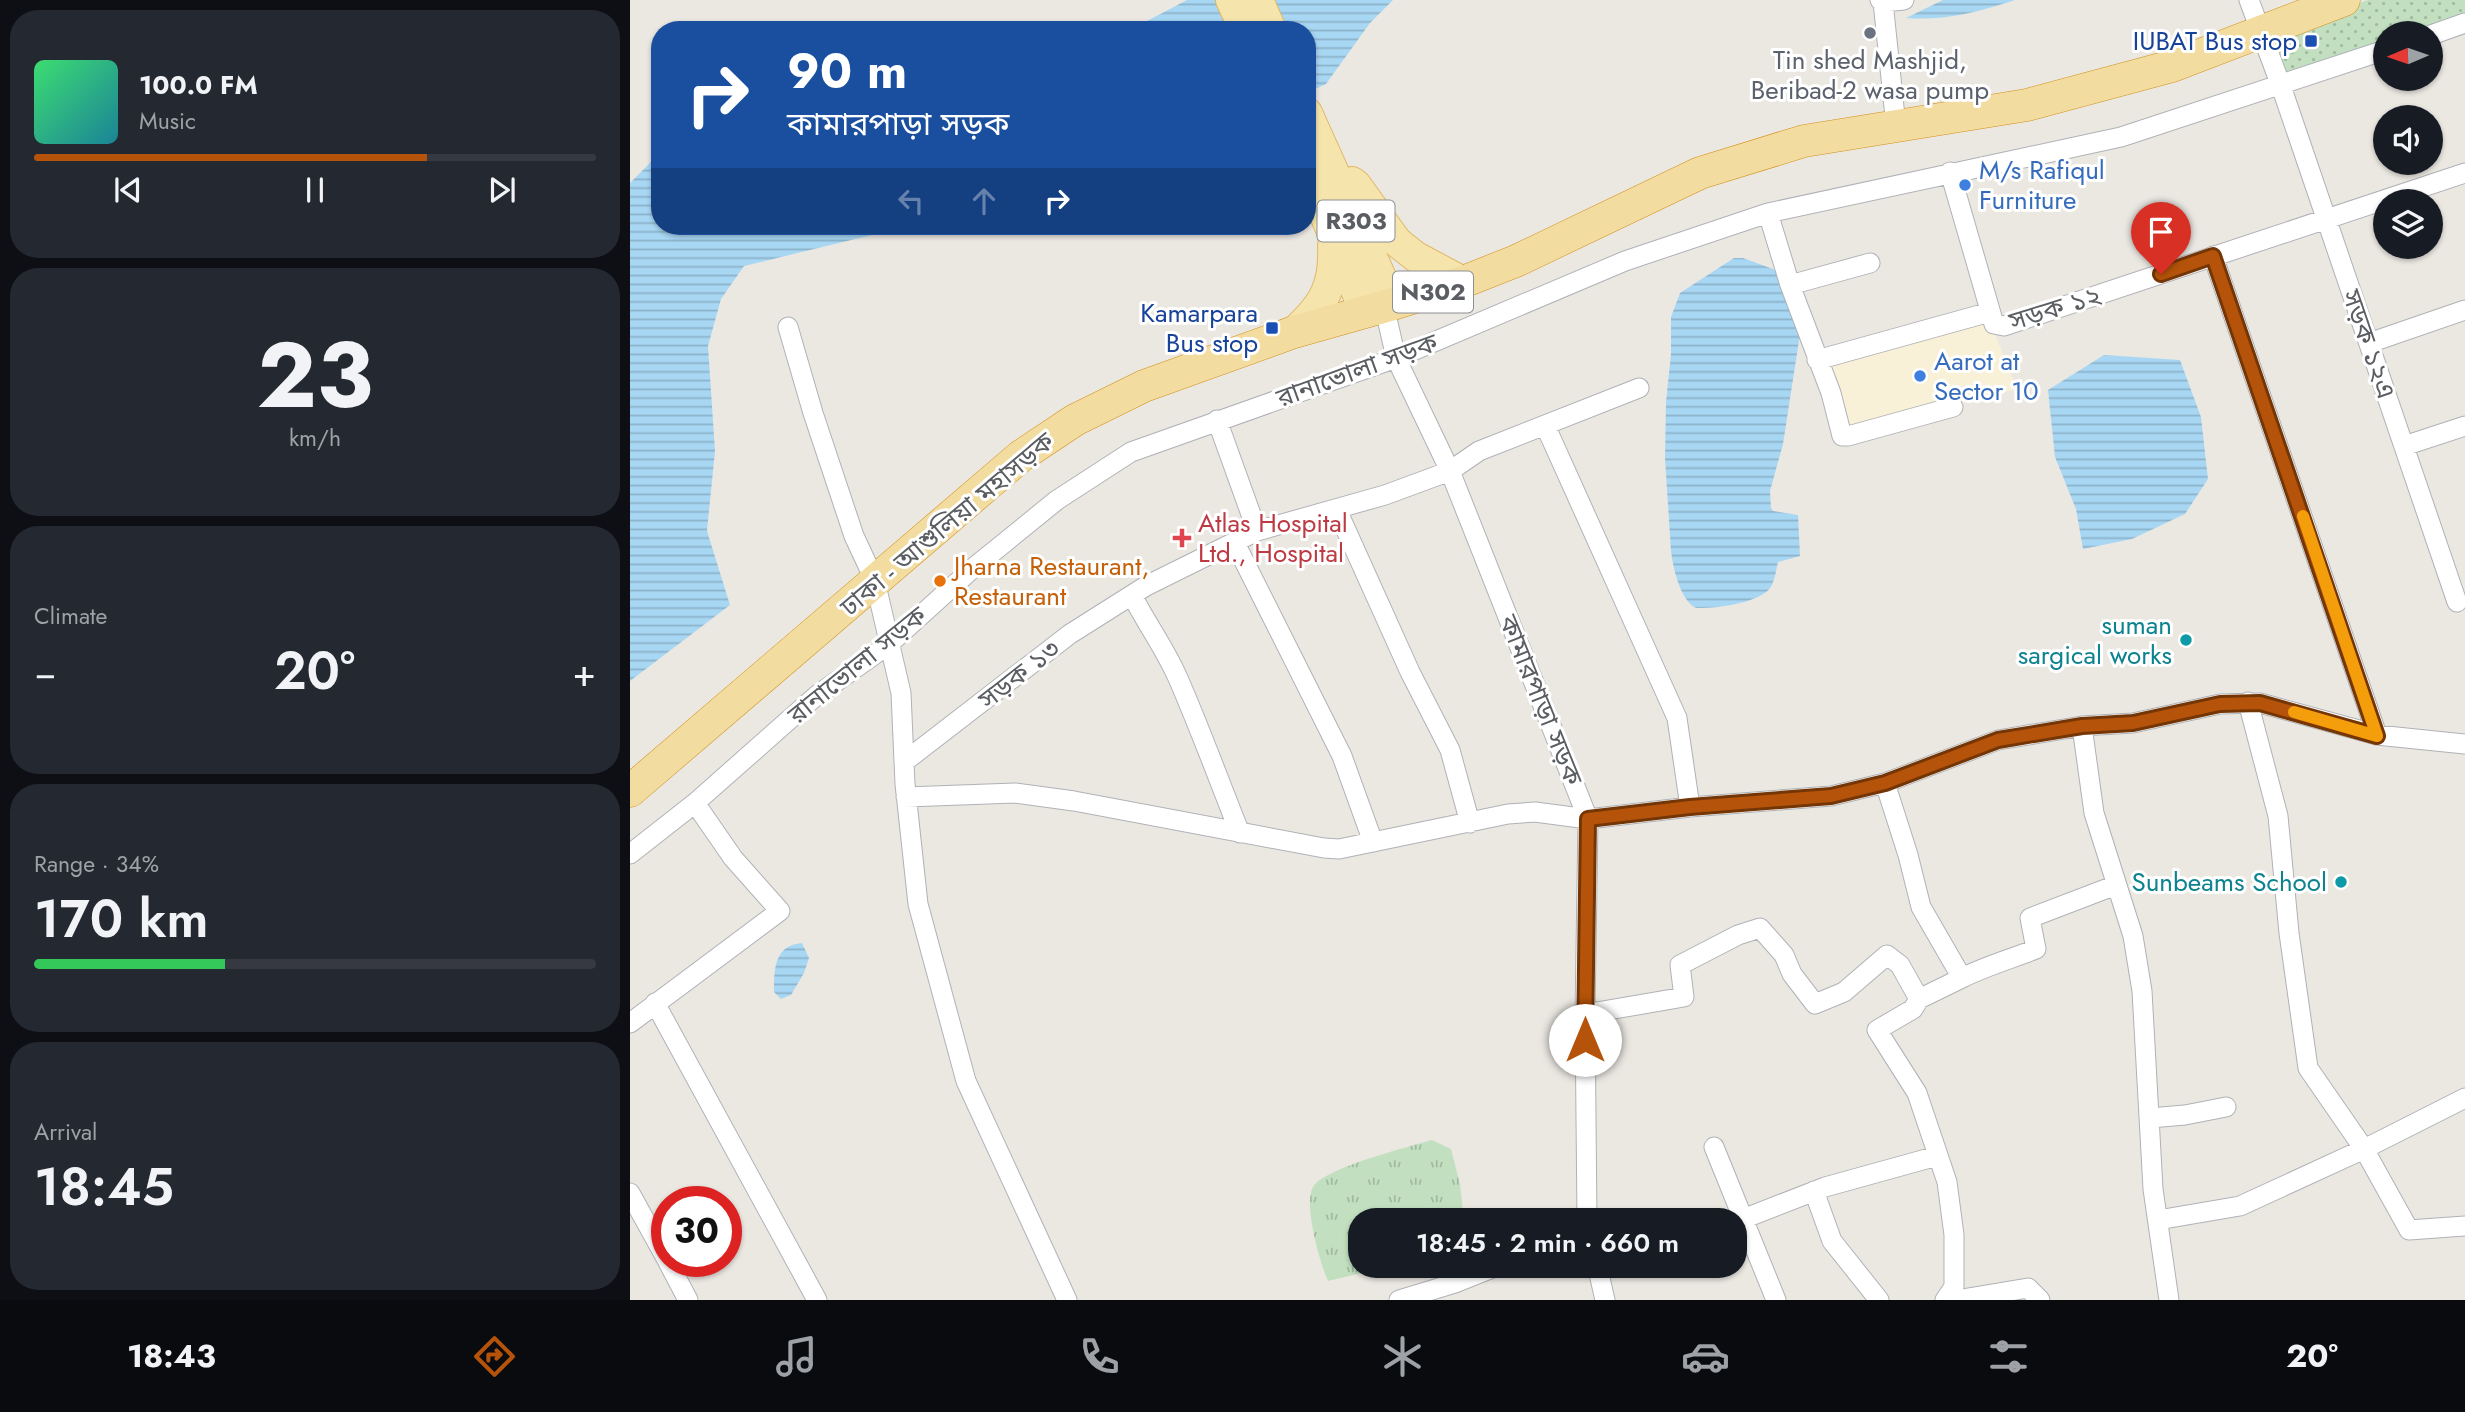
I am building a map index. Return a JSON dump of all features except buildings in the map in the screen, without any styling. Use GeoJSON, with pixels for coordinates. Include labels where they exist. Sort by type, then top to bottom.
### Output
{"type":"FeatureCollection","features":[{"type":"Feature","properties":{"kind":"highway","name":"ঢাকা - আশুলিয়া মহাসড়ক"},"geometry":{"type":"LineString","coordinates":[[630,792],[1021,456],[1075,420],[1144,386],[1294,332],[1463,282],[1516,261],[1700,173],[1804,141],[2027,105],[2172,66],[2343,0]]}},
{"type":"Feature","properties":{"kind":"main road"},"geometry":{"type":"LineString","coordinates":[[1231,0],[1241,21]]}},
{"type":"Feature","properties":{"kind":"main road"},"geometry":{"type":"LineString","coordinates":[[1258,0],[1267,21]]}},
{"type":"Feature","properties":{"kind":"main road","name":"R303"},"geometry":{"type":"LineString","coordinates":[[1316,145],[1333,233],[1381,306]]}},
{"type":"Feature","properties":{"kind":"main road"},"geometry":{"type":"LineString","coordinates":[[1321,171],[1356,185],[1397,242],[1416,257],[1463,282]]}},
{"type":"Feature","properties":{"kind":"main road","name":"R303"},"geometry":{"type":"LineString","coordinates":[[1321,171],[1381,306]]}},
{"type":"Feature","properties":{"kind":"main road"},"geometry":{"type":"LineString","coordinates":[[1294,332],[1322,302],[1330,285],[1334,265],[1333,233]]}},
{"type":"Feature","properties":{"kind":"street"},"geometry":{"type":"LineString","coordinates":[[1896,126],[1882,1],[1904,0]]}},
{"type":"Feature","properties":{"kind":"street","name":"সড়ক ১২এ"},"geometry":{"type":"LineString","coordinates":[[2249,0],[2281,86],[2457,602]]}},
{"type":"Feature","properties":{"kind":"street"},"geometry":{"type":"LineString","coordinates":[[2443,31],[2465,23]]}},
{"type":"Feature","properties":{"kind":"street"},"geometry":{"type":"LineString","coordinates":[[2281,86],[2373,54]]}},
{"type":"Feature","properties":{"kind":"street","name":"রানাভোলা সড়ক"},"geometry":{"type":"LineString","coordinates":[[630,854],[695,803],[816,696],[888,645],[972,569],[1057,500],[1131,452],[1396,358],[1625,261],[1768,213],[2121,136],[2281,86]]}},
{"type":"Feature","properties":{"kind":"street","name":"সড়ক ১২"},"geometry":{"type":"LineString","coordinates":[[1950,172],[1994,324],[2004,326],[2465,173]]}},
{"type":"Feature","properties":{"kind":"street"},"geometry":{"type":"LineString","coordinates":[[1768,213],[1790,285],[1831,393],[1842,436],[1953,407]]}},
{"type":"Feature","properties":{"kind":"street"},"geometry":{"type":"LineString","coordinates":[[2213,256],[2377,736]]}},
{"type":"Feature","properties":{"kind":"street"},"geometry":{"type":"LineString","coordinates":[[1790,285],[1870,264]]}},
{"type":"Feature","properties":{"kind":"street","name":"কামারপাড়া সড়ক"},"geometry":{"type":"LineString","coordinates":[[1381,306],[1396,358],[1450,471],[1588,819],[1690,807],[1831,796],[1885,783],[1998,740],[2082,726],[2133,723],[2220,704],[2260,703],[2377,736],[2465,744]]}},
{"type":"Feature","properties":{"kind":"street"},"geometry":{"type":"LineString","coordinates":[[2369,343],[2465,310]]}},
{"type":"Feature","properties":{"kind":"street"},"geometry":{"type":"LineString","coordinates":[[1817,360],[1990,312]]}},
{"type":"Feature","properties":{"kind":"street"},"geometry":{"type":"LineString","coordinates":[[788,327],[854,536],[875,581],[901,693],[906,797],[918,904],[966,1081],[1067,1300]]}},
{"type":"Feature","properties":{"kind":"street","name":"সড়ক ১৩"},"geometry":{"type":"LineString","coordinates":[[904,762],[1070,634],[1146,586],[1257,531],[1337,510],[1450,471],[1479,451],[1639,388]]}},
{"type":"Feature","properties":{"kind":"street"},"geometry":{"type":"LineString","coordinates":[[1217,421],[1257,531]]}},
{"type":"Feature","properties":{"kind":"street"},"geometry":{"type":"LineString","coordinates":[[1545,425],[1677,718],[1690,807]]}},
{"type":"Feature","properties":{"kind":"street"},"geometry":{"type":"LineString","coordinates":[[2404,446],[2465,426]]}},
{"type":"Feature","properties":{"kind":"street"},"geometry":{"type":"LineString","coordinates":[[1337,510],[1410,672],[1450,750],[1470,823]]}},
{"type":"Feature","properties":{"kind":"street"},"geometry":{"type":"LineString","coordinates":[[1235,543],[1342,756],[1373,842]]}},
{"type":"Feature","properties":{"kind":"street"},"geometry":{"type":"LineString","coordinates":[[1132,595],[1146,623],[1155,632],[1176,675],[1240,833]]}},
{"type":"Feature","properties":{"kind":"street"},"geometry":{"type":"LineString","coordinates":[[2248,702],[2278,816],[2289,933],[2308,1068],[2364,1149],[2409,1230],[2465,1226]]}},
{"type":"Feature","properties":{"kind":"street"},"geometry":{"type":"LineString","coordinates":[[2082,726],[2094,813],[2133,936],[2141,991],[2154,1189],[2169,1300]]}},
{"type":"Feature","properties":{"kind":"street"},"geometry":{"type":"LineString","coordinates":[[1885,783],[1921,907],[1962,978]]}},
{"type":"Feature","properties":{"kind":"street"},"geometry":{"type":"LineString","coordinates":[[906,797],[1015,793],[1074,801],[1324,849],[1339,849],[1508,814],[1535,812],[1588,819],[1585,1014],[1587,1208]]}},
{"type":"Feature","properties":{"kind":"street"},"geometry":{"type":"LineString","coordinates":[[630,1023],[780,911],[733,858],[695,803]]}},
{"type":"Feature","properties":{"kind":"street"},"geometry":{"type":"LineString","coordinates":[[1945,1300],[1954,1287],[1954,1235],[1947,1182],[1917,1093],[1877,1030],[1913,1009],[1919,999],[1982,968],[2036,949],[2030,918],[2116,885]]}},
{"type":"Feature","properties":{"kind":"street"},"geometry":{"type":"LineString","coordinates":[[1585,1014],[1684,997],[1680,965],[1738,934],[1759,928],[1784,955],[1792,974],[1815,1004],[1844,992],[1887,956],[1900,965],[1919,999]]}},
{"type":"Feature","properties":{"kind":"street"},"geometry":{"type":"LineString","coordinates":[[655,1003],[817,1300]]}},
{"type":"Feature","properties":{"kind":"street"},"geometry":{"type":"LineString","coordinates":[[2158,1220],[2240,1206],[2364,1149],[2465,1098]]}},
{"type":"Feature","properties":{"kind":"street"},"geometry":{"type":"LineString","coordinates":[[2150,1118],[2185,1115],[2225,1107]]}},
{"type":"Feature","properties":{"kind":"street"},"geometry":{"type":"LineString","coordinates":[[1714,1147],[1739,1208]]}},
{"type":"Feature","properties":{"kind":"street"},"geometry":{"type":"LineString","coordinates":[[1747,1217],[1814,1191],[1937,1156]]}},
{"type":"Feature","properties":{"kind":"street"},"geometry":{"type":"LineString","coordinates":[[1814,1191],[1832,1241],[1879,1300]]}},
{"type":"Feature","properties":{"kind":"street"},"geometry":{"type":"LineString","coordinates":[[630,1193],[651,1232]]}},
{"type":"Feature","properties":{"kind":"street"},"geometry":{"type":"LineString","coordinates":[[1747,1229],[1776,1300]]}},
{"type":"Feature","properties":{"kind":"street"},"geometry":{"type":"LineString","coordinates":[[676,1277],[688,1300]]}},
{"type":"Feature","properties":{"kind":"street"},"geometry":{"type":"LineString","coordinates":[[1399,1300],[1468,1278]]}},
{"type":"Feature","properties":{"kind":"street"},"geometry":{"type":"LineString","coordinates":[[1600,1278],[1605,1300]]}},
{"type":"Feature","properties":{"kind":"street"},"geometry":{"type":"LineString","coordinates":[[1956,1300],[2028,1288],[2040,1300]]}},
{"type":"Feature","properties":{"kind":"shaded area","name":"Aarot at Sector 10"},"geometry":{"type":"Polygon","coordinates":[[[1988,316],[2017,389],[1847,432],[1824,364],[1988,316]]]}},
{"type":"Feature","properties":{"kind":"green space"},"geometry":{"type":"Polygon","coordinates":[[[2368,0],[2465,0],[2465,15],[2443,22],[2373,21],[2373,46],[2287,76],[2274,33],[2368,0]]]}},
{"type":"Feature","properties":{"kind":"green space"},"geometry":{"type":"Polygon","coordinates":[[[1432,1140],[1451,1149],[1463,1208],[1348,1208],[1348,1276],[1328,1281],[1311,1219],[1310,1195],[1313,1187],[1333,1173],[1432,1140]]]}},
{"type":"Feature","properties":{"kind":"water"},"geometry":{"type":"Polygon","coordinates":[[[1187,0],[1393,0],[1370,23],[1326,84],[1316,89],[1316,21],[1147,21],[1187,0]]]}},
{"type":"Feature","properties":{"kind":"water"},"geometry":{"type":"Polygon","coordinates":[[[1943,0],[2015,0],[1961,15],[1906,18],[1943,0]]]}},
{"type":"Feature","properties":{"kind":"water"},"geometry":{"type":"Polygon","coordinates":[[[651,162],[651,235],[872,235],[744,266],[721,299],[708,346],[715,451],[707,531],[730,605],[630,681],[630,183],[651,162]]]}},
{"type":"Feature","properties":{"kind":"water"},"geometry":{"type":"Polygon","coordinates":[[[1734,258],[1743,258],[1773,269],[1788,283],[1800,334],[1783,444],[1770,491],[1773,511],[1798,515],[1800,556],[1778,562],[1772,585],[1757,598],[1724,606],[1696,608],[1682,591],[1671,551],[1665,458],[1671,317],[1680,293],[1734,258]]]}},
{"type":"Feature","properties":{"kind":"water"},"geometry":{"type":"Polygon","coordinates":[[[2104,355],[2180,360],[2201,417],[2208,479],[2185,514],[2132,539],[2083,549],[2076,509],[2055,457],[2048,390],[2104,355]]]}},
{"type":"Feature","properties":{"kind":"water"},"geometry":{"type":"Polygon","coordinates":[[[802,943],[809,958],[804,973],[791,995],[781,999],[774,992],[775,967],[786,948],[802,943]]]}},
{"type":"Feature","properties":{"kind":"slow traffic"},"geometry":{"type":"LineString","coordinates":[[2294,712],[2377,736],[2303,516]]}},
{"type":"Feature","properties":{"kind":"place","name":"Tin shed Mashjid, Beribad-2 wasa pump"},"geometry":{"type":"Point","coordinates":[1870,33]}},
{"type":"Feature","properties":{"kind":"place","name":"IUBAT Bus stop"},"geometry":{"type":"Point","coordinates":[2311,41]}},
{"type":"Feature","properties":{"kind":"place","name":"M/s Rafiqul Furniture"},"geometry":{"type":"Point","coordinates":[1965,185]}},
{"type":"Feature","properties":{"kind":"place","name":"Kamarpara Bus stop"},"geometry":{"type":"Point","coordinates":[1272,328]}},
{"type":"Feature","properties":{"kind":"place","name":"Aarot at Sector 10"},"geometry":{"type":"Point","coordinates":[1920,376]}},
{"type":"Feature","properties":{"kind":"place","name":"Atlas Hospital Ltd., Hospital"},"geometry":{"type":"Point","coordinates":[1182,538]}},
{"type":"Feature","properties":{"kind":"place","name":"Jharna Restaurant, Restaurant"},"geometry":{"type":"Point","coordinates":[940,581]}},
{"type":"Feature","properties":{"kind":"place","name":"suman sargical works"},"geometry":{"type":"Point","coordinates":[2186,640]}},
{"type":"Feature","properties":{"kind":"place","name":"Sunbeams School"},"geometry":{"type":"Point","coordinates":[2341,882]}},
{"type":"Feature","properties":{"kind":"route"},"geometry":{"type":"LineString","coordinates":[[1585,1040],[1588,819],[1690,807],[1831,796],[1885,783],[1998,740],[2082,726],[2133,723],[2220,704],[2260,703],[2377,736],[2213,256],[2161,274]]}}]}
